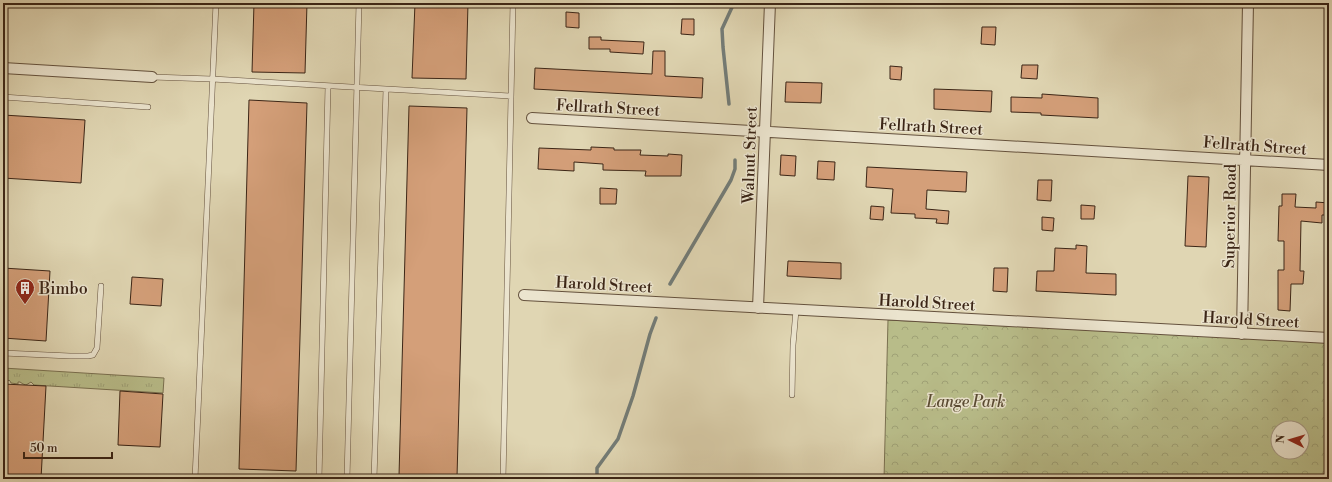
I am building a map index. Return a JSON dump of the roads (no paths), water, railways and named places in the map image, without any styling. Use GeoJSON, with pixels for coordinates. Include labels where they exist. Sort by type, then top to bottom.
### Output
{"type":"FeatureCollection","features":[{"type":"Feature","properties":{"kind":"street","name":"Walnut Street"},"geometry":{"type":"LineString","coordinates":[[758,308],[770,3]]}},
{"type":"Feature","properties":{"kind":"street","name":"Superior Road"},"geometry":{"type":"LineString","coordinates":[[1242,334],[1248,3]]}},
{"type":"Feature","properties":{"kind":"street"},"geometry":{"type":"LineString","coordinates":[[3,68],[152,77]]}},
{"type":"Feature","properties":{"kind":"street","name":"Fellrath Street"},"geometry":{"type":"LineString","coordinates":[[532,118],[1329,165]]}},
{"type":"Feature","properties":{"kind":"street","name":"Harold Street"},"geometry":{"type":"LineString","coordinates":[[524,295],[1329,338]]}},
{"type":"Feature","properties":{"kind":"lane"},"geometry":{"type":"LineString","coordinates":[[216,3],[196,478],[264,479]]}},
{"type":"Feature","properties":{"kind":"lane"},"geometry":{"type":"LineString","coordinates":[[347,479],[359,3]]}},
{"type":"Feature","properties":{"kind":"lane"},"geometry":{"type":"LineString","coordinates":[[503,479],[513,3]]}},
{"type":"Feature","properties":{"kind":"lane"},"geometry":{"type":"LineString","coordinates":[[152,77],[511,96]]}},
{"type":"Feature","properties":{"kind":"lane"},"geometry":{"type":"LineString","coordinates":[[319,479],[328,86]]}},
{"type":"Feature","properties":{"kind":"lane"},"geometry":{"type":"LineString","coordinates":[[374,479],[386,89]]}},
{"type":"Feature","properties":{"kind":"lane"},"geometry":{"type":"LineString","coordinates":[[3,98],[148,107]]}},
{"type":"Feature","properties":{"kind":"lane"},"geometry":{"type":"LineString","coordinates":[[3,353],[70,356],[93,355],[97,348],[101,286]]}},
{"type":"Feature","properties":{"kind":"lane"},"geometry":{"type":"LineString","coordinates":[[792,394],[793,345],[796,310]]}},
{"type":"Feature","properties":{"kind":"waterway"},"geometry":{"type":"LineString","coordinates":[[729,104],[722,29],[734,3]]}},
{"type":"Feature","properties":{"kind":"waterway"},"geometry":{"type":"LineString","coordinates":[[670,284],[731,180],[735,169],[735,160]]}},
{"type":"Feature","properties":{"kind":"waterway"},"geometry":{"type":"LineString","coordinates":[[597,479],[597,468],[618,439],[633,396],[650,334],[656,318]]}},
{"type":"Feature","properties":{"kind":"place","name":"Bimbo"},"geometry":{"type":"Point","coordinates":[25,305]}},
{"type":"Feature","properties":{"kind":"park label","name":"Lange Park"},"geometry":{"type":"Point","coordinates":[966,401]}}]}
